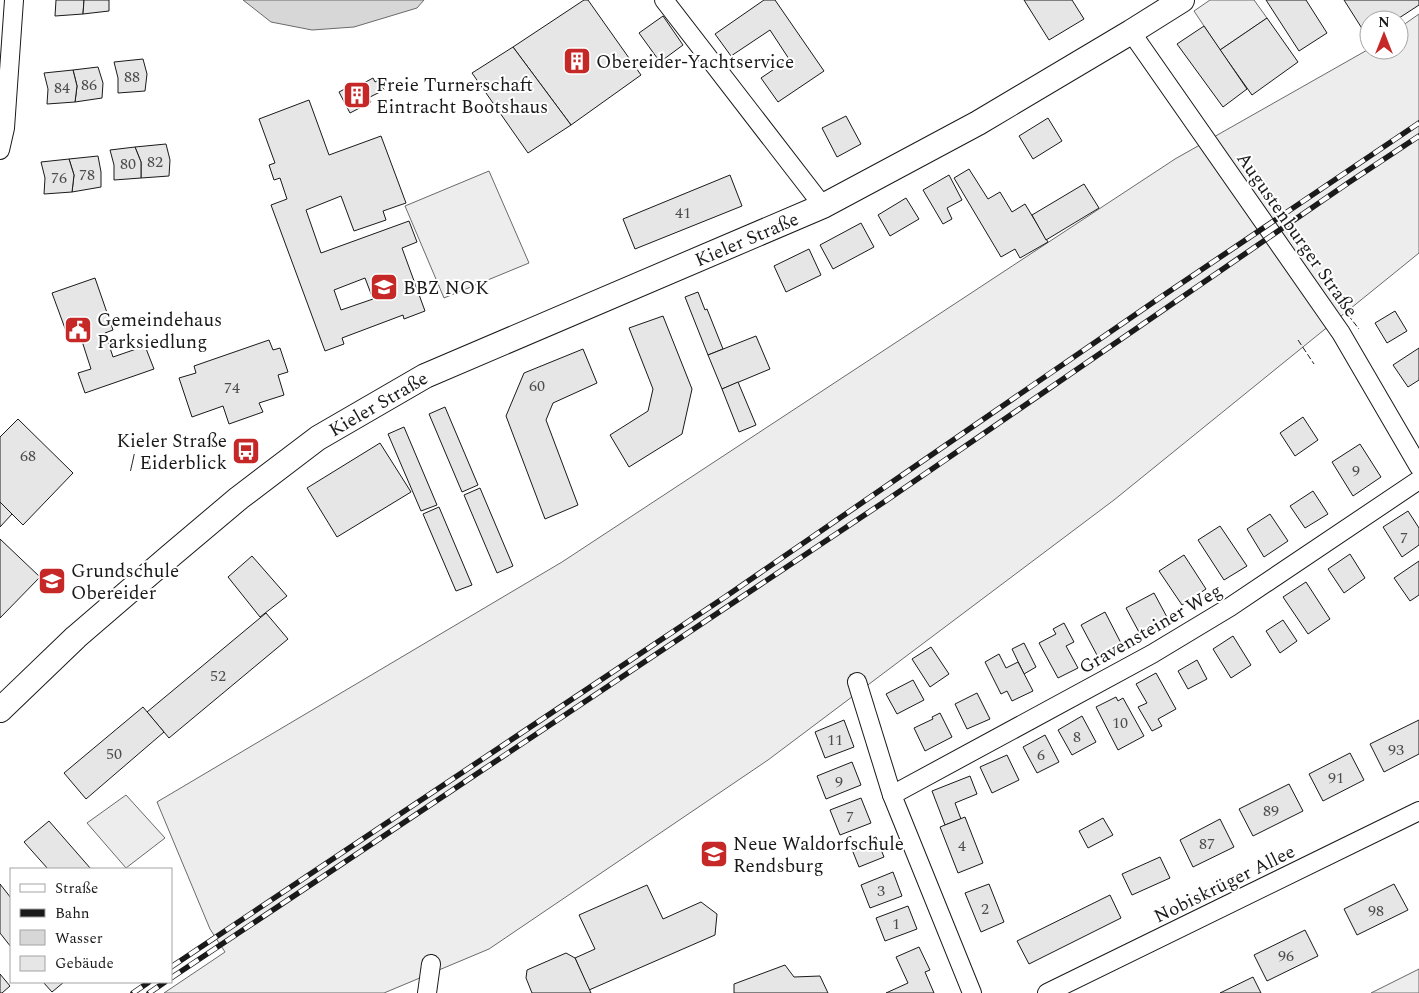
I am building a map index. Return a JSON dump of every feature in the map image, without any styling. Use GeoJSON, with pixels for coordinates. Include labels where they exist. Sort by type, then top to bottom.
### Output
{"type":"FeatureCollection","features":[{"type":"Feature","properties":{"kind":"main road","name":"Kieler Straße"},"geometry":{"type":"LineString","coordinates":[[0,710],[76,637],[169,557],[239,498],[318,438],[425,376],[823,206],[971,127],[1182,0]]}},
{"type":"Feature","properties":{"kind":"street"},"geometry":{"type":"LineString","coordinates":[[0,150],[5,128],[14,0]]}},
{"type":"Feature","properties":{"kind":"street","name":"Kieler Straße"},"geometry":{"type":"LineString","coordinates":[[664,0],[823,206]]}},
{"type":"Feature","properties":{"kind":"street","name":"Augustenburger Straße"},"geometry":{"type":"LineString","coordinates":[[1131,32],[1341,332],[1419,467]]}},
{"type":"Feature","properties":{"kind":"street","name":"Gravensteiner Weg"},"geometry":{"type":"LineString","coordinates":[[892,795],[1152,654],[1230,608],[1419,480]]}},
{"type":"Feature","properties":{"kind":"street"},"geometry":{"type":"LineString","coordinates":[[857,682],[892,795],[972,993]]}},
{"type":"Feature","properties":{"kind":"street","name":"Nobiskrüger Allee"},"geometry":{"type":"LineString","coordinates":[[1047,993],[1419,811]]}},
{"type":"Feature","properties":{"kind":"street"},"geometry":{"type":"LineString","coordinates":[[427,993],[431,964]]}},
{"type":"Feature","properties":{"kind":"shaded area"},"geometry":{"type":"Polygon","coordinates":[[[1210,0],[1254,0],[1267,18],[1220,50],[1194,11],[1210,0]]]}},
{"type":"Feature","properties":{"kind":"shaded area"},"geometry":{"type":"Polygon","coordinates":[[[1419,14],[1419,253],[1114,500],[768,760],[489,949],[384,993],[164,993],[225,952],[210,929],[157,802],[562,562],[1175,159],[1359,55],[1359,60],[1409,60],[1409,21],[1419,14]]]}},
{"type":"Feature","properties":{"kind":"shaded area"},"geometry":{"type":"Polygon","coordinates":[[[489,171],[529,263],[444,298],[405,206],[489,171]]]}},
{"type":"Feature","properties":{"kind":"shaded area"},"geometry":{"type":"Polygon","coordinates":[[[126,795],[165,838],[126,868],[87,823],[126,795]]]}},
{"type":"Feature","properties":{"kind":"shaded area"},"geometry":{"type":"Polygon","coordinates":[[[1419,969],[1419,993],[1371,993],[1419,969]]]}},
{"type":"Feature","properties":{"kind":"water"},"geometry":{"type":"Polygon","coordinates":[[[243,0],[424,0],[417,8],[354,27],[312,30],[271,22],[243,0]]]}},
{"type":"Feature","properties":{"kind":"building"},"geometry":{"type":"Polygon","coordinates":[[[56,0],[84,0],[83,14],[55,16],[56,0]]]}},
{"type":"Feature","properties":{"kind":"building"},"geometry":{"type":"Polygon","coordinates":[[[84,0],[109,0],[109,11],[83,14],[84,0]]]}},
{"type":"Feature","properties":{"kind":"building","name":"Obereider-Yachtservice"},"geometry":{"type":"Polygon","coordinates":[[[584,0],[588,0],[641,75],[571,125],[513,47],[584,0]]]}},
{"type":"Feature","properties":{"kind":"building"},"geometry":{"type":"Polygon","coordinates":[[[764,0],[775,0],[824,71],[778,102],[761,78],[789,59],[770,30],[731,56],[715,34],[764,0]]]}},
{"type":"Feature","properties":{"kind":"building"},"geometry":{"type":"Polygon","coordinates":[[[1024,0],[1072,0],[1084,19],[1049,40],[1024,0]]]}},
{"type":"Feature","properties":{"kind":"building"},"geometry":{"type":"Polygon","coordinates":[[[1266,0],[1306,0],[1327,33],[1299,51],[1266,0]]]}},
{"type":"Feature","properties":{"kind":"building"},"geometry":{"type":"Polygon","coordinates":[[[1344,0],[1419,0],[1419,5],[1409,12],[1409,10],[1359,10],[1359,24],[1344,0]]]}},
{"type":"Feature","properties":{"kind":"building"},"geometry":{"type":"Polygon","coordinates":[[[663,16],[683,45],[660,62],[639,33],[663,16]]]}},
{"type":"Feature","properties":{"kind":"building"},"geometry":{"type":"Polygon","coordinates":[[[1267,18],[1298,62],[1252,95],[1220,50],[1267,18]]]}},
{"type":"Feature","properties":{"kind":"building"},"geometry":{"type":"Polygon","coordinates":[[[1204,26],[1247,89],[1223,107],[1177,44],[1204,26]]]}},
{"type":"Feature","properties":{"kind":"building"},"geometry":{"type":"Polygon","coordinates":[[[513,47],[571,125],[528,153],[472,73],[513,47]]]}},
{"type":"Feature","properties":{"kind":"building"},"geometry":{"type":"Polygon","coordinates":[[[143,59],[147,74],[145,91],[118,93],[118,78],[114,62],[143,59]]]}},
{"type":"Feature","properties":{"kind":"building"},"geometry":{"type":"Polygon","coordinates":[[[98,67],[103,83],[102,98],[75,102],[77,86],[73,70],[98,67]]]}},
{"type":"Feature","properties":{"kind":"building"},"geometry":{"type":"Polygon","coordinates":[[[73,70],[77,86],[75,102],[47,104],[48,89],[44,73],[73,70]]]}},
{"type":"Feature","properties":{"kind":"building","name":"Freie Turnerschaft Eintracht Bootshaus"},"geometry":{"type":"Polygon","coordinates":[[[373,78],[375,82],[379,80],[384,90],[368,98],[371,102],[350,113],[339,92],[358,82],[360,85],[373,78]]]}},
{"type":"Feature","properties":{"kind":"building"},"geometry":{"type":"Polygon","coordinates":[[[309,100],[329,155],[381,136],[406,203],[383,211],[386,220],[354,231],[341,196],[306,210],[321,253],[409,221],[417,242],[402,248],[425,311],[404,319],[403,315],[342,338],[344,344],[325,351],[271,205],[287,199],[280,178],[274,180],[269,165],[275,163],[259,119],[309,100]],[[365,278],[334,290],[341,310],[373,299],[365,278]]]}},
{"type":"Feature","properties":{"kind":"building"},"geometry":{"type":"Polygon","coordinates":[[[846,116],[861,144],[837,157],[822,128],[846,116]]]}},
{"type":"Feature","properties":{"kind":"building"},"geometry":{"type":"Polygon","coordinates":[[[1048,118],[1062,141],[1033,159],[1019,136],[1048,118]]]}},
{"type":"Feature","properties":{"kind":"building"},"geometry":{"type":"Polygon","coordinates":[[[166,144],[170,160],[169,176],[141,178],[141,162],[135,147],[166,144]]]}},
{"type":"Feature","properties":{"kind":"building"},"geometry":{"type":"Polygon","coordinates":[[[135,147],[141,162],[141,178],[114,180],[114,165],[110,150],[135,147]]]}},
{"type":"Feature","properties":{"kind":"building"},"geometry":{"type":"Polygon","coordinates":[[[98,156],[101,187],[72,192],[74,175],[69,159],[98,156]]]}},
{"type":"Feature","properties":{"kind":"building"},"geometry":{"type":"Polygon","coordinates":[[[69,159],[74,175],[72,192],[44,194],[45,178],[41,162],[69,159]]]}},
{"type":"Feature","properties":{"kind":"building"},"geometry":{"type":"Polygon","coordinates":[[[969,169],[988,199],[1000,192],[1012,212],[1025,204],[1048,242],[1020,258],[1015,249],[1001,257],[954,178],[969,169]]]}},
{"type":"Feature","properties":{"kind":"building"},"geometry":{"type":"Polygon","coordinates":[[[730,175],[742,206],[635,249],[623,219],[730,175]]]}},
{"type":"Feature","properties":{"kind":"building"},"geometry":{"type":"Polygon","coordinates":[[[949,175],[962,200],[947,208],[952,219],[943,224],[923,190],[949,175]]]}},
{"type":"Feature","properties":{"kind":"building"},"geometry":{"type":"Polygon","coordinates":[[[1084,184],[1099,208],[1046,240],[1032,215],[1084,184]]]}},
{"type":"Feature","properties":{"kind":"building"},"geometry":{"type":"Polygon","coordinates":[[[906,198],[919,219],[890,236],[878,215],[906,198]]]}},
{"type":"Feature","properties":{"kind":"building"},"geometry":{"type":"Polygon","coordinates":[[[861,223],[874,247],[833,269],[820,245],[861,223]]]}},
{"type":"Feature","properties":{"kind":"building"},"geometry":{"type":"Polygon","coordinates":[[[809,249],[821,275],[786,292],[774,266],[809,249]]]}},
{"type":"Feature","properties":{"kind":"building"},"geometry":{"type":"Polygon","coordinates":[[[95,278],[113,330],[105,333],[113,357],[145,346],[154,369],[85,393],[78,373],[91,369],[81,338],[70,342],[52,293],[95,278]]]}},
{"type":"Feature","properties":{"kind":"building"},"geometry":{"type":"Polygon","coordinates":[[[698,292],[723,349],[708,355],[685,297],[698,292]]]}},
{"type":"Feature","properties":{"kind":"building"},"geometry":{"type":"Polygon","coordinates":[[[1395,311],[1407,331],[1387,343],[1375,323],[1395,311]]]}},
{"type":"Feature","properties":{"kind":"building"},"geometry":{"type":"Polygon","coordinates":[[[663,316],[692,389],[682,434],[629,467],[610,435],[648,411],[653,389],[629,328],[663,316]]]}},
{"type":"Feature","properties":{"kind":"building"},"geometry":{"type":"Polygon","coordinates":[[[756,336],[770,369],[722,389],[708,355],[756,336]]]}},
{"type":"Feature","properties":{"kind":"building"},"geometry":{"type":"Polygon","coordinates":[[[269,340],[273,350],[280,348],[288,372],[278,375],[284,395],[259,403],[263,412],[229,424],[223,406],[192,417],[179,378],[196,373],[194,366],[269,340]]]}},
{"type":"Feature","properties":{"kind":"building"},"geometry":{"type":"Polygon","coordinates":[[[1419,348],[1419,380],[1408,387],[1393,365],[1419,348]]]}},
{"type":"Feature","properties":{"kind":"building"},"geometry":{"type":"Polygon","coordinates":[[[583,349],[597,383],[553,403],[546,420],[578,505],[545,519],[506,416],[524,373],[583,349]]]}},
{"type":"Feature","properties":{"kind":"building"},"geometry":{"type":"Polygon","coordinates":[[[738,382],[756,425],[739,432],[722,389],[738,382]]]}},
{"type":"Feature","properties":{"kind":"building"},"geometry":{"type":"Polygon","coordinates":[[[445,407],[478,485],[462,492],[429,414],[445,407]]]}},
{"type":"Feature","properties":{"kind":"building"},"geometry":{"type":"Polygon","coordinates":[[[1303,417],[1318,440],[1295,456],[1280,433],[1303,417]]]}},
{"type":"Feature","properties":{"kind":"building"},"geometry":{"type":"Polygon","coordinates":[[[18,419],[73,473],[23,525],[0,502],[0,437],[18,419]]]}},
{"type":"Feature","properties":{"kind":"building"},"geometry":{"type":"Polygon","coordinates":[[[404,427],[437,505],[421,511],[388,434],[404,427]]]}},
{"type":"Feature","properties":{"kind":"building"},"geometry":{"type":"Polygon","coordinates":[[[380,443],[411,492],[337,537],[307,488],[380,443]]]}},
{"type":"Feature","properties":{"kind":"building"},"geometry":{"type":"Polygon","coordinates":[[[1360,444],[1381,477],[1353,496],[1332,462],[1360,444]]]}},
{"type":"Feature","properties":{"kind":"building"},"geometry":{"type":"Polygon","coordinates":[[[480,488],[513,566],[497,573],[464,495],[480,488]]]}},
{"type":"Feature","properties":{"kind":"building"},"geometry":{"type":"Polygon","coordinates":[[[1313,491],[1328,514],[1305,528],[1290,506],[1313,491]]]}},
{"type":"Feature","properties":{"kind":"building"},"geometry":{"type":"Polygon","coordinates":[[[0,502],[12,514],[0,527],[0,502]]]}},
{"type":"Feature","properties":{"kind":"building"},"geometry":{"type":"Polygon","coordinates":[[[439,507],[472,585],[456,591],[423,514],[439,507]]]}},
{"type":"Feature","properties":{"kind":"building"},"geometry":{"type":"Polygon","coordinates":[[[1408,511],[1419,528],[1419,545],[1402,557],[1383,527],[1408,511]]]}},
{"type":"Feature","properties":{"kind":"building"},"geometry":{"type":"Polygon","coordinates":[[[1270,514],[1288,541],[1264,557],[1247,529],[1270,514]]]}},
{"type":"Feature","properties":{"kind":"building"},"geometry":{"type":"Polygon","coordinates":[[[1220,526],[1247,566],[1224,580],[1198,540],[1220,526]]]}},
{"type":"Feature","properties":{"kind":"building"},"geometry":{"type":"Polygon","coordinates":[[[0,539],[40,577],[0,618],[0,539]]]}},
{"type":"Feature","properties":{"kind":"building"},"geometry":{"type":"Polygon","coordinates":[[[1350,554],[1365,578],[1344,593],[1328,569],[1350,554]]]}},
{"type":"Feature","properties":{"kind":"building"},"geometry":{"type":"Polygon","coordinates":[[[1184,555],[1206,589],[1182,605],[1159,571],[1184,555]]]}},
{"type":"Feature","properties":{"kind":"building"},"geometry":{"type":"Polygon","coordinates":[[[252,556],[287,596],[260,617],[228,577],[252,556]]]}},
{"type":"Feature","properties":{"kind":"building"},"geometry":{"type":"Polygon","coordinates":[[[1419,561],[1419,595],[1410,601],[1394,578],[1419,561]]]}},
{"type":"Feature","properties":{"kind":"building"},"geometry":{"type":"Polygon","coordinates":[[[1306,582],[1330,619],[1308,634],[1283,597],[1306,582]]]}},
{"type":"Feature","properties":{"kind":"building"},"geometry":{"type":"Polygon","coordinates":[[[1154,593],[1168,619],[1140,634],[1126,608],[1154,593]]]}},
{"type":"Feature","properties":{"kind":"building"},"geometry":{"type":"Polygon","coordinates":[[[1105,612],[1122,645],[1098,657],[1081,625],[1105,612]]]}},
{"type":"Feature","properties":{"kind":"building"},"geometry":{"type":"Polygon","coordinates":[[[266,613],[288,639],[169,738],[147,712],[266,613]]]}},
{"type":"Feature","properties":{"kind":"building"},"geometry":{"type":"Polygon","coordinates":[[[1283,620],[1297,641],[1280,653],[1266,631],[1283,620]]]}},
{"type":"Feature","properties":{"kind":"building"},"geometry":{"type":"Polygon","coordinates":[[[1064,623],[1074,642],[1066,646],[1078,668],[1058,678],[1039,643],[1056,634],[1053,629],[1064,623]]]}},
{"type":"Feature","properties":{"kind":"building"},"geometry":{"type":"Polygon","coordinates":[[[1233,636],[1251,665],[1231,678],[1213,649],[1233,636]]]}},
{"type":"Feature","properties":{"kind":"building"},"geometry":{"type":"Polygon","coordinates":[[[1024,643],[1036,667],[1024,674],[1012,649],[1024,643]]]}},
{"type":"Feature","properties":{"kind":"building"},"geometry":{"type":"Polygon","coordinates":[[[931,647],[949,674],[930,687],[912,659],[931,647]]]}},
{"type":"Feature","properties":{"kind":"building"},"geometry":{"type":"Polygon","coordinates":[[[999,654],[1006,668],[1018,662],[1033,691],[1012,701],[1007,691],[1001,694],[985,662],[999,654]]]}},
{"type":"Feature","properties":{"kind":"building"},"geometry":{"type":"Polygon","coordinates":[[[1197,660],[1207,679],[1188,689],[1178,671],[1197,660]]]}},
{"type":"Feature","properties":{"kind":"building"},"geometry":{"type":"Polygon","coordinates":[[[1156,673],[1176,709],[1158,719],[1162,726],[1152,731],[1138,707],[1147,703],[1136,684],[1156,673]]]}},
{"type":"Feature","properties":{"kind":"building"},"geometry":{"type":"Polygon","coordinates":[[[913,680],[924,700],[897,714],[886,694],[913,680]]]}},
{"type":"Feature","properties":{"kind":"building"},"geometry":{"type":"Polygon","coordinates":[[[977,693],[990,719],[967,729],[955,704],[977,693]]]}},
{"type":"Feature","properties":{"kind":"building"},"geometry":{"type":"Polygon","coordinates":[[[1116,697],[1118,701],[1123,698],[1144,736],[1118,750],[1096,707],[1116,697]]]}},
{"type":"Feature","properties":{"kind":"building"},"geometry":{"type":"Polygon","coordinates":[[[143,707],[164,732],[86,799],[64,773],[143,707]]]}},
{"type":"Feature","properties":{"kind":"building"},"geometry":{"type":"Polygon","coordinates":[[[940,713],[952,737],[925,751],[914,728],[933,719],[932,717],[940,713]]]}},
{"type":"Feature","properties":{"kind":"building"},"geometry":{"type":"Polygon","coordinates":[[[1082,716],[1096,742],[1072,755],[1058,730],[1082,716]]]}},
{"type":"Feature","properties":{"kind":"building"},"geometry":{"type":"Polygon","coordinates":[[[844,720],[854,747],[825,758],[815,732],[844,720]]]}},
{"type":"Feature","properties":{"kind":"building"},"geometry":{"type":"Polygon","coordinates":[[[1419,720],[1419,754],[1384,772],[1370,744],[1419,720]]]}},
{"type":"Feature","properties":{"kind":"building"},"geometry":{"type":"Polygon","coordinates":[[[1045,735],[1059,762],[1037,773],[1023,747],[1045,735]]]}},
{"type":"Feature","properties":{"kind":"building"},"geometry":{"type":"Polygon","coordinates":[[[1350,753],[1364,780],[1323,801],[1309,774],[1350,753]]]}},
{"type":"Feature","properties":{"kind":"building"},"geometry":{"type":"Polygon","coordinates":[[[1007,755],[1019,780],[992,793],[980,767],[1007,755]]]}},
{"type":"Feature","properties":{"kind":"building"},"geometry":{"type":"Polygon","coordinates":[[[852,762],[861,785],[826,799],[817,776],[852,762]]]}},
{"type":"Feature","properties":{"kind":"building"},"geometry":{"type":"Polygon","coordinates":[[[970,776],[977,794],[955,803],[961,819],[945,825],[932,791],[970,776]]]}},
{"type":"Feature","properties":{"kind":"building"},"geometry":{"type":"Polygon","coordinates":[[[1289,784],[1303,811],[1253,836],[1239,809],[1289,784]]]}},
{"type":"Feature","properties":{"kind":"building"},"geometry":{"type":"Polygon","coordinates":[[[861,798],[871,823],[840,835],[830,810],[861,798]]]}},
{"type":"Feature","properties":{"kind":"building"},"geometry":{"type":"Polygon","coordinates":[[[965,817],[983,863],[958,873],[940,827],[965,817]]]}},
{"type":"Feature","properties":{"kind":"building"},"geometry":{"type":"Polygon","coordinates":[[[1103,818],[1113,835],[1088,848],[1079,831],[1103,818]]]}},
{"type":"Feature","properties":{"kind":"building"},"geometry":{"type":"Polygon","coordinates":[[[1220,819],[1234,847],[1193,867],[1180,840],[1220,819]]]}},
{"type":"Feature","properties":{"kind":"building"},"geometry":{"type":"Polygon","coordinates":[[[49,821],[90,868],[47,868],[24,842],[49,821]]]}},
{"type":"Feature","properties":{"kind":"building"},"geometry":{"type":"Polygon","coordinates":[[[876,837],[884,857],[859,867],[851,847],[876,837]]]}},
{"type":"Feature","properties":{"kind":"building"},"geometry":{"type":"Polygon","coordinates":[[[1160,857],[1170,878],[1132,895],[1122,874],[1160,857]]]}},
{"type":"Feature","properties":{"kind":"building"},"geometry":{"type":"Polygon","coordinates":[[[893,872],[902,896],[870,908],[861,885],[893,872]]]}},
{"type":"Feature","properties":{"kind":"building"},"geometry":{"type":"Polygon","coordinates":[[[0,884],[10,897],[10,946],[0,933],[0,884]]]}},
{"type":"Feature","properties":{"kind":"building"},"geometry":{"type":"Polygon","coordinates":[[[989,884],[1004,922],[981,932],[965,893],[989,884]]]}},
{"type":"Feature","properties":{"kind":"building"},"geometry":{"type":"Polygon","coordinates":[[[1394,884],[1408,910],[1357,935],[1344,909],[1394,884]]]}},
{"type":"Feature","properties":{"kind":"building"},"geometry":{"type":"Polygon","coordinates":[[[647,885],[663,919],[701,902],[717,914],[715,935],[589,990],[575,958],[595,949],[579,915],[647,885]]]}},
{"type":"Feature","properties":{"kind":"building"},"geometry":{"type":"Polygon","coordinates":[[[1110,895],[1121,918],[1029,964],[1017,941],[1110,895]]]}},
{"type":"Feature","properties":{"kind":"building"},"geometry":{"type":"Polygon","coordinates":[[[908,906],[917,929],[885,941],[876,918],[908,906]]]}},
{"type":"Feature","properties":{"kind":"building"},"geometry":{"type":"Polygon","coordinates":[[[1305,930],[1318,956],[1267,981],[1254,955],[1305,930]]]}},
{"type":"Feature","properties":{"kind":"building"},"geometry":{"type":"Polygon","coordinates":[[[919,947],[930,970],[925,972],[934,993],[886,993],[908,983],[896,957],[919,947]]]}},
{"type":"Feature","properties":{"kind":"building"},"geometry":{"type":"Polygon","coordinates":[[[566,953],[575,958],[591,993],[532,993],[526,978],[527,970],[566,953]]]}},
{"type":"Feature","properties":{"kind":"building"},"geometry":{"type":"Polygon","coordinates":[[[785,965],[794,977],[820,976],[828,993],[734,993],[734,984],[785,965]]]}},
{"type":"Feature","properties":{"kind":"building"},"geometry":{"type":"Polygon","coordinates":[[[0,974],[10,986],[2,993],[0,993],[0,974]]]}},
{"type":"Feature","properties":{"kind":"building"},"geometry":{"type":"Polygon","coordinates":[[[1253,977],[1261,993],[1220,993],[1253,977]]]}},
{"type":"Feature","properties":{"kind":"building"},"geometry":{"type":"Polygon","coordinates":[[[44,983],[63,983],[52,992],[44,983]]]}},
{"type":"Feature","properties":{"kind":"railway"},"geometry":{"type":"LineString","coordinates":[[172,966],[725,597],[1158,299],[1419,123]]}},
{"type":"Feature","properties":{"kind":"railway"},"geometry":{"type":"LineString","coordinates":[[172,977],[887,500],[1419,136]]}},
{"type":"Feature","properties":{"kind":"railway"},"geometry":{"type":"LineString","coordinates":[[133,993],[148,983]]}},
{"type":"Feature","properties":{"kind":"railway"},"geometry":{"type":"LineString","coordinates":[[149,993],[164,983]]}},
{"type":"Feature","properties":{"kind":"fence"},"geometry":{"type":"LineString","coordinates":[[1348,315],[1359,329]]}},
{"type":"Feature","properties":{"kind":"fence"},"geometry":{"type":"LineString","coordinates":[[1298,340],[1314,364]]}},
{"type":"Feature","properties":{"kind":"place","name":"Obereider-Yachtservice"},"geometry":{"type":"Point","coordinates":[577,61]}},
{"type":"Feature","properties":{"kind":"place","name":"Freie Turnerschaft Eintracht Bootshaus"},"geometry":{"type":"Point","coordinates":[357,95]}},
{"type":"Feature","properties":{"kind":"place","name":"BBZ NOK"},"geometry":{"type":"Point","coordinates":[384,287]}},
{"type":"Feature","properties":{"kind":"place","name":"Gemeindehaus Parksiedlung"},"geometry":{"type":"Point","coordinates":[78,330]}},
{"type":"Feature","properties":{"kind":"place","name":"Kieler Straße / Eiderblick"},"geometry":{"type":"Point","coordinates":[246,451]}},
{"type":"Feature","properties":{"kind":"place","name":"Grundschule Obereider"},"geometry":{"type":"Point","coordinates":[52,581]}},
{"type":"Feature","properties":{"kind":"place","name":"Neue Waldorfschule Rendsburg"},"geometry":{"type":"Point","coordinates":[714,854]}}]}
